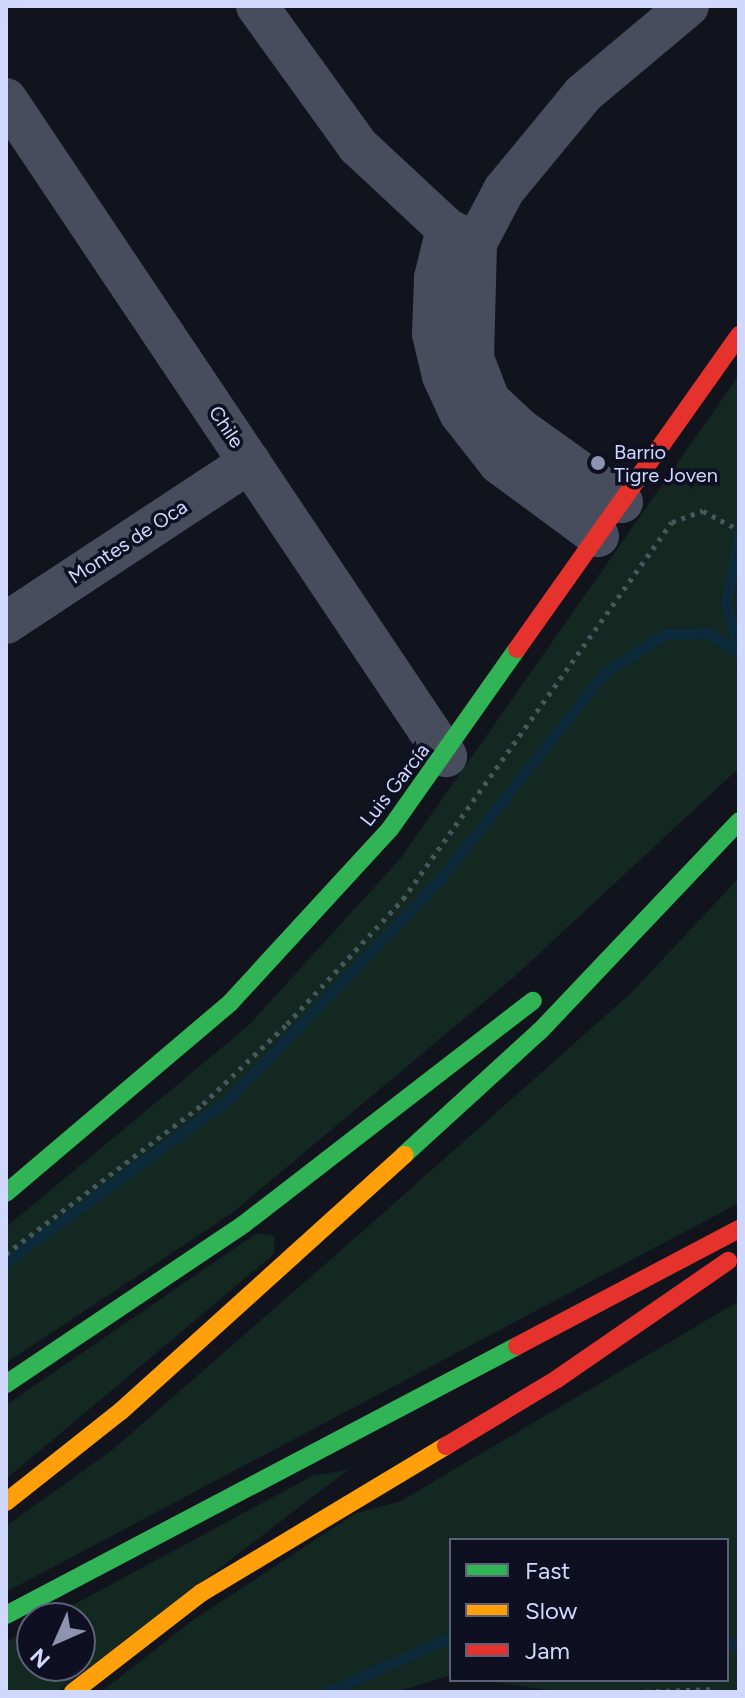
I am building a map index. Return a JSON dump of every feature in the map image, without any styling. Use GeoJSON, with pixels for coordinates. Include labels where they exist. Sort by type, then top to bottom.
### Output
{"type":"FeatureCollection","features":[{"type":"Feature","properties":{"kind":"main road","name":"Luis García"},"geometry":{"type":"LineString","coordinates":[[8,1187],[230,1003],[298,934],[446,756],[739,335]]}},
{"type":"Feature","properties":{"kind":"main road"},"geometry":{"type":"LineString","coordinates":[[6,1502],[56,1466],[353,1205],[540,1031],[739,821]]}},
{"type":"Feature","properties":{"kind":"main road"},"geometry":{"type":"LineString","coordinates":[[6,1384],[244,1224],[494,1033],[689,873]]}},
{"type":"Feature","properties":{"kind":"main road"},"geometry":{"type":"LineString","coordinates":[[6,1615],[739,1229]]}},
{"type":"Feature","properties":{"kind":"main road"},"geometry":{"type":"LineString","coordinates":[[73,1692],[201,1593],[557,1379],[739,1254]]}},
{"type":"Feature","properties":{"kind":"street"},"geometry":{"type":"LineString","coordinates":[[257,6],[358,146],[461,236],[473,358],[489,400],[622,502]]}},
{"type":"Feature","properties":{"kind":"street"},"geometry":{"type":"LineString","coordinates":[[598,536],[499,463],[460,413],[433,334],[435,278],[461,236],[504,190],[583,94],[688,6]]}},
{"type":"Feature","properties":{"kind":"street","name":"Chile"},"geometry":{"type":"LineString","coordinates":[[6,99],[446,756]]}},
{"type":"Feature","properties":{"kind":"street","name":"Montes de Oca"},"geometry":{"type":"LineString","coordinates":[[6,623],[250,462]]}},
{"type":"Feature","properties":{"kind":"path"},"geometry":{"type":"LineString","coordinates":[[723,521],[739,530]]}},
{"type":"Feature","properties":{"kind":"path"},"geometry":{"type":"LineString","coordinates":[[636,1692],[713,1689]]}},
{"type":"Feature","properties":{"kind":"green space"},"geometry":{"type":"Polygon","coordinates":[[[739,375],[739,768],[515,976],[232,1213],[6,1363],[6,1227],[248,1026],[400,859],[739,375]]]}},
{"type":"Feature","properties":{"kind":"green space"},"geometry":{"type":"Polygon","coordinates":[[[739,878],[739,1203],[6,1592],[6,1526],[111,1451],[337,1254],[631,993],[739,878]]]}},
{"type":"Feature","properties":{"kind":"green space"},"geometry":{"type":"Polygon","coordinates":[[[257,1233],[275,1236],[274,1254],[6,1479],[6,1405],[257,1233]]]}},
{"type":"Feature","properties":{"kind":"green space"},"geometry":{"type":"Polygon","coordinates":[[[739,1301],[739,1692],[560,1692],[496,1682],[729,1682],[729,1538],[449,1538],[449,1676],[396,1692],[101,1692],[193,1620],[356,1513],[401,1501],[739,1301]]]}},
{"type":"Feature","properties":{"kind":"green space"},"geometry":{"type":"Polygon","coordinates":[[[348,1470],[96,1662],[96,1602],[79,1602],[314,1475],[348,1470]]]}},
{"type":"Feature","properties":{"kind":"green space"},"geometry":{"type":"Polygon","coordinates":[[[16,1636],[16,1682],[70,1682],[57,1692],[6,1692],[6,1642],[16,1636]]]}},
{"type":"Feature","properties":{"kind":"waterway"},"geometry":{"type":"LineString","coordinates":[[739,533],[726,603],[739,651]]}},
{"type":"Feature","properties":{"kind":"waterway"},"geometry":{"type":"LineString","coordinates":[[6,1262],[229,1099],[438,882],[604,673],[665,634],[708,633],[739,653]]}},
{"type":"Feature","properties":{"kind":"waterway"},"geometry":{"type":"LineString","coordinates":[[327,1692],[449,1638]]}},
{"type":"Feature","properties":{"kind":"waterway"},"geometry":{"type":"LineString","coordinates":[[729,1642],[739,1648]]}},
{"type":"Feature","properties":{"kind":"traffic: fast"},"geometry":{"type":"LineString","coordinates":[[6,1193],[230,1003],[390,829],[517,649]]}},
{"type":"Feature","properties":{"kind":"traffic: fast"},"geometry":{"type":"LineString","coordinates":[[404,1155],[540,1031],[739,821]]}},
{"type":"Feature","properties":{"kind":"traffic: fast"},"geometry":{"type":"LineString","coordinates":[[6,1384],[244,1224],[533,1001]]}},
{"type":"Feature","properties":{"kind":"traffic: fast"},"geometry":{"type":"LineString","coordinates":[[6,1615],[517,1346]]}},
{"type":"Feature","properties":{"kind":"traffic: slow"},"geometry":{"type":"LineString","coordinates":[[6,1502],[121,1411],[404,1155]]}},
{"type":"Feature","properties":{"kind":"traffic: slow"},"geometry":{"type":"LineString","coordinates":[[73,1692],[201,1593],[446,1446]]}},
{"type":"Feature","properties":{"kind":"traffic: jam"},"geometry":{"type":"LineString","coordinates":[[517,649],[739,335]]}},
{"type":"Feature","properties":{"kind":"traffic: jam"},"geometry":{"type":"LineString","coordinates":[[517,1346],[739,1229]]}},
{"type":"Feature","properties":{"kind":"traffic: jam"},"geometry":{"type":"LineString","coordinates":[[446,1446],[557,1379],[728,1261]]}},
{"type":"Feature","properties":{"kind":"place","name":"Barrio Tigre Joven"},"geometry":{"type":"Point","coordinates":[598,463]}}]}
